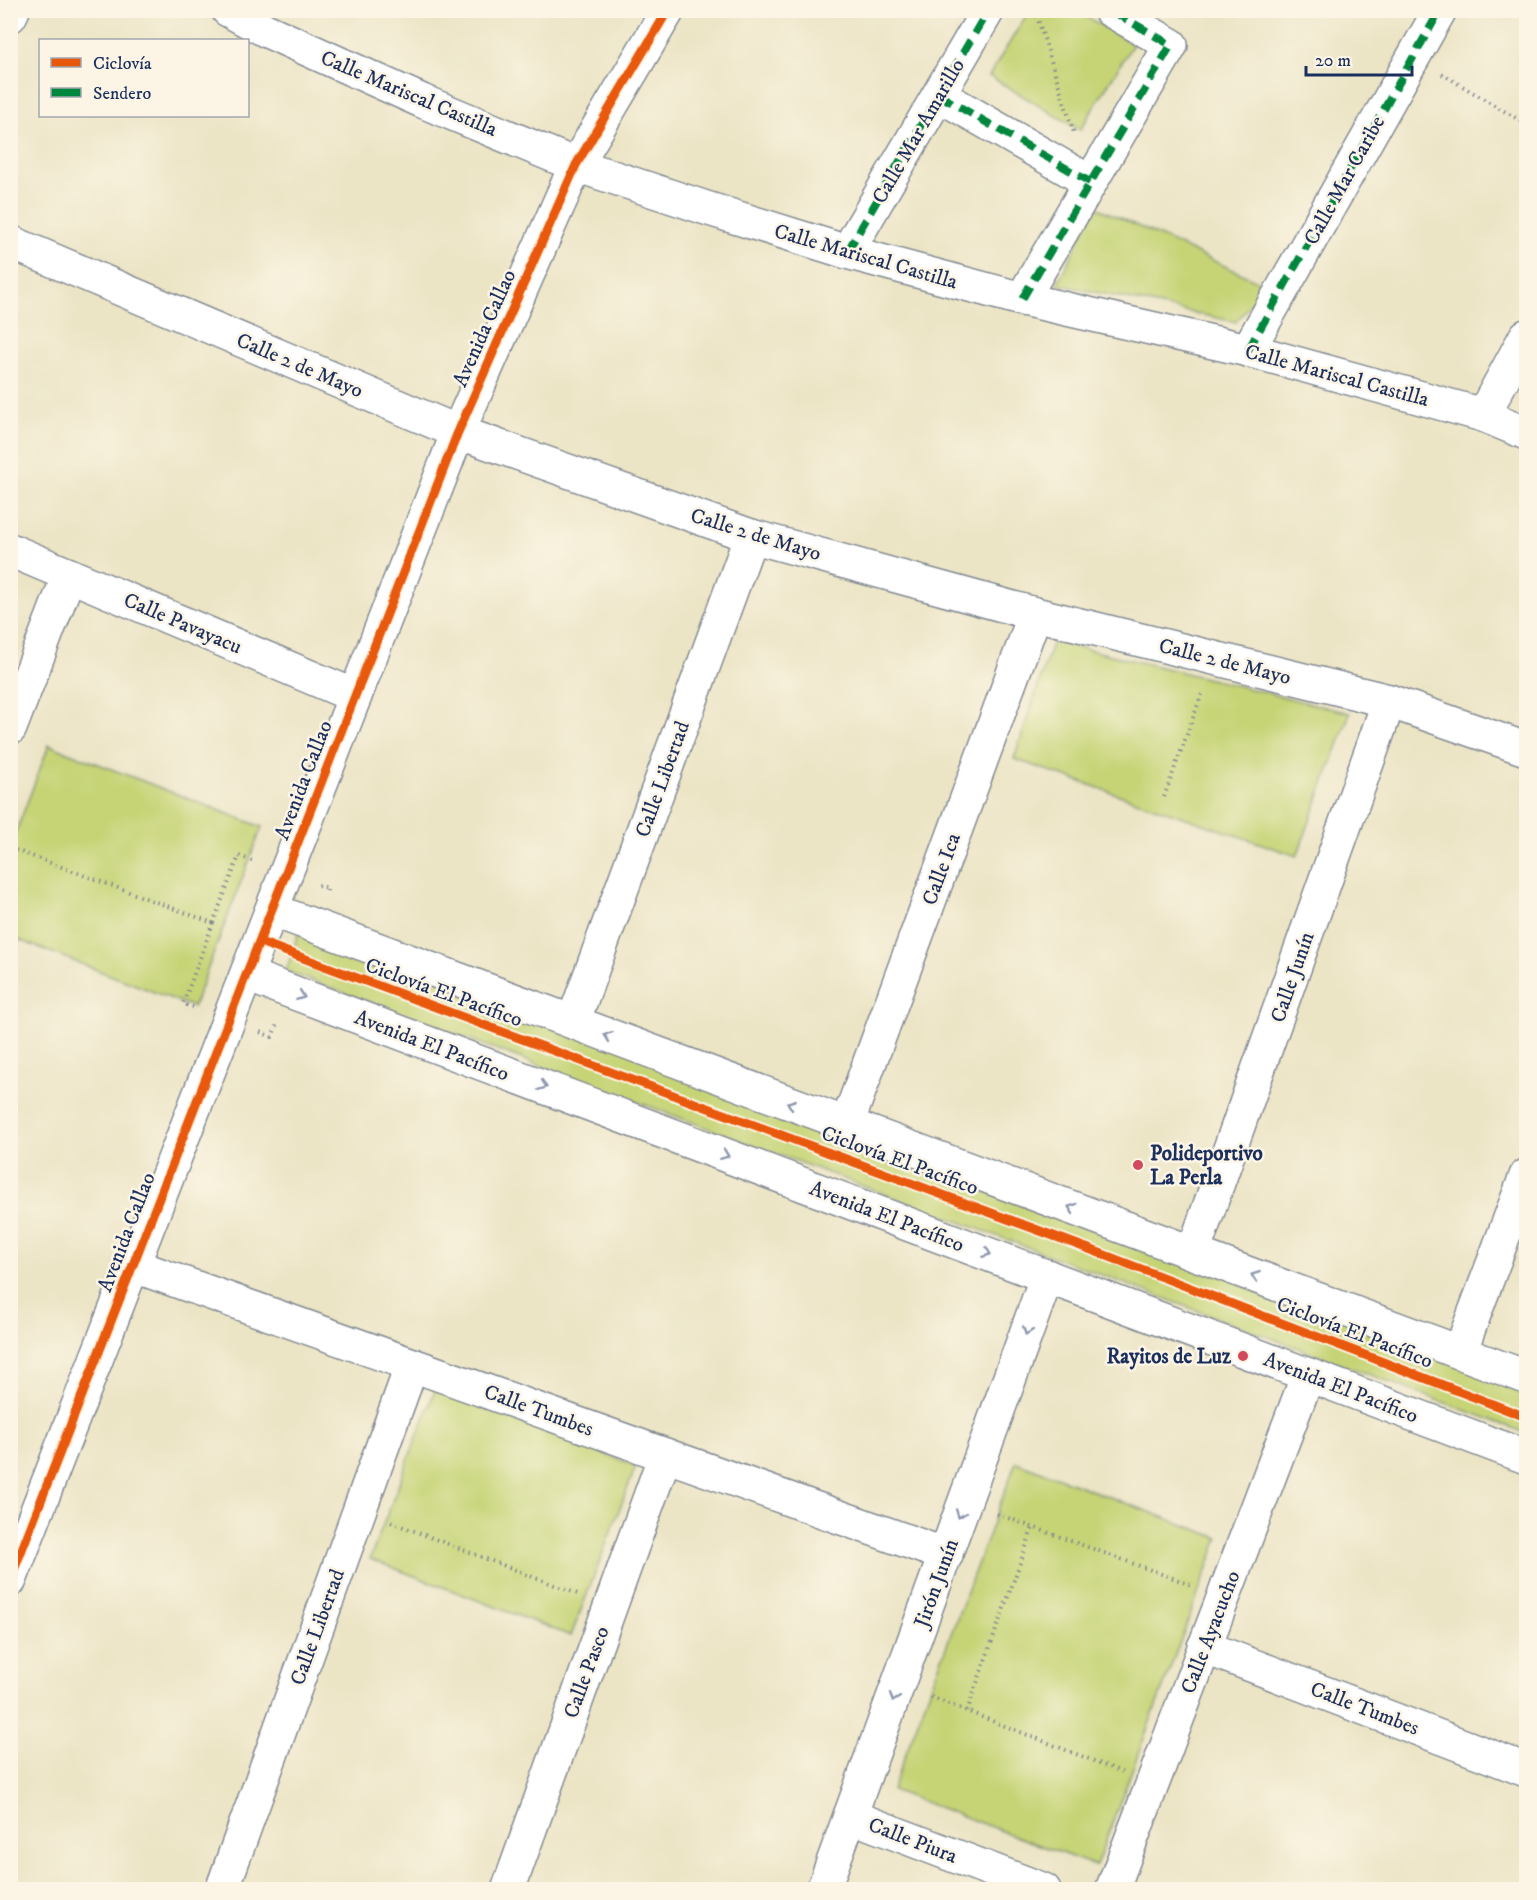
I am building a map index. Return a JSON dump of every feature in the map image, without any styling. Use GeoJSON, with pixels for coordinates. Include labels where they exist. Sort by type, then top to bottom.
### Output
{"type":"FeatureCollection","features":[{"type":"Feature","properties":{"kind":"street"},"geometry":{"type":"LineString","coordinates":[[10,16],[13,10]]}},
{"type":"Feature","properties":{"kind":"street","name":"Calle Mariscal Castilla"},"geometry":{"type":"LineString","coordinates":[[228,10],[265,30],[422,101],[576,165],[706,208],[847,252],[1022,299],[1248,350],[1483,415],[1527,433]]}},
{"type":"Feature","properties":{"kind":"street","name":"Avenida Callao"},"geometry":{"type":"LineString","coordinates":[[10,1580],[458,432],[576,165],[668,10]]}},
{"type":"Feature","properties":{"kind":"street","name":"Calle Mar Amarillo"},"geometry":{"type":"LineString","coordinates":[[847,252],[988,10]]}},
{"type":"Feature","properties":{"kind":"street"},"geometry":{"type":"LineString","coordinates":[[1022,299],[1171,45],[1110,10]]}},
{"type":"Feature","properties":{"kind":"street","name":"Calle Mar Caribe"},"geometry":{"type":"LineString","coordinates":[[1248,350],[1440,10]]}},
{"type":"Feature","properties":{"kind":"street"},"geometry":{"type":"LineString","coordinates":[[939,95],[1090,182]]}},
{"type":"Feature","properties":{"kind":"street","name":"Calle 2 de Mayo"},"geometry":{"type":"LineString","coordinates":[[10,242],[458,432],[752,536],[1035,614],[1389,700],[1527,749]]}},
{"type":"Feature","properties":{"kind":"street"},"geometry":{"type":"LineString","coordinates":[[1483,415],[1527,336]]}},
{"type":"Feature","properties":{"kind":"street","name":"Calle Libertad"},"geometry":{"type":"LineString","coordinates":[[573,1022],[752,536]]}},
{"type":"Feature","properties":{"kind":"street","name":"Calle Pavayacu"},"geometry":{"type":"LineString","coordinates":[[10,550],[355,696]]}},
{"type":"Feature","properties":{"kind":"street"},"geometry":{"type":"LineString","coordinates":[[10,728],[69,575]]}},
{"type":"Feature","properties":{"kind":"street","name":"Calle Ica"},"geometry":{"type":"LineString","coordinates":[[847,1124],[1035,614]]}},
{"type":"Feature","properties":{"kind":"street","name":"Calle Junín"},"geometry":{"type":"LineString","coordinates":[[1193,1253],[1389,700]]}},
{"type":"Feature","properties":{"kind":"street"},"geometry":{"type":"LineString","coordinates":[[272,910],[1527,1377]]}},
{"type":"Feature","properties":{"kind":"street","name":"Avenida El Pacífico"},"geometry":{"type":"LineString","coordinates":[[247,975],[1527,1457]]}},
{"type":"Feature","properties":{"kind":"street"},"geometry":{"type":"LineString","coordinates":[[1460,1352],[1527,1176]]}},
{"type":"Feature","properties":{"kind":"street","name":"Calle Tumbes"},"geometry":{"type":"LineString","coordinates":[[132,1265],[946,1555]]}},
{"type":"Feature","properties":{"kind":"street","name":"Jirón Junín"},"geometry":{"type":"LineString","coordinates":[[823,1890],[1047,1276]]}},
{"type":"Feature","properties":{"kind":"street","name":"Calle Libertad"},"geometry":{"type":"LineString","coordinates":[[222,1890],[412,1365]]}},
{"type":"Feature","properties":{"kind":"street","name":"Calle Ayacucho"},"geometry":{"type":"LineString","coordinates":[[1112,1890],[1308,1375]]}},
{"type":"Feature","properties":{"kind":"street","name":"Calle Pasco"},"geometry":{"type":"LineString","coordinates":[[508,1890],[665,1455]]}},
{"type":"Feature","properties":{"kind":"street","name":"Calle Tumbes"},"geometry":{"type":"LineString","coordinates":[[1204,1647],[1527,1770]]}},
{"type":"Feature","properties":{"kind":"street","name":"Calle Piura"},"geometry":{"type":"LineString","coordinates":[[850,1816],[1044,1890]]}},
{"type":"Feature","properties":{"kind":"path"},"geometry":{"type":"LineString","coordinates":[[1035,10],[1090,182]]}},
{"type":"Feature","properties":{"kind":"path"},"geometry":{"type":"LineString","coordinates":[[1414,57],[1527,124]]}},
{"type":"Feature","properties":{"kind":"path"},"geometry":{"type":"LineString","coordinates":[[1164,797],[1215,658]]}},
{"type":"Feature","properties":{"kind":"path"},"geometry":{"type":"LineString","coordinates":[[10,848],[213,923],[183,1004],[229,1020]]}},
{"type":"Feature","properties":{"kind":"path"},"geometry":{"type":"LineString","coordinates":[[965,1502],[1224,1597]]}},
{"type":"Feature","properties":{"kind":"path"},"geometry":{"type":"LineString","coordinates":[[359,1510],[610,1606]]}},
{"type":"Feature","properties":{"kind":"path"},"geometry":{"type":"LineString","coordinates":[[967,1711],[1034,1527]]}},
{"type":"Feature","properties":{"kind":"path"},"geometry":{"type":"LineString","coordinates":[[899,1685],[1152,1784]]}},
{"type":"Feature","properties":{"kind":"green space"},"geometry":{"type":"Polygon","coordinates":[[[1029,11],[1077,11],[1133,44],[1080,130],[989,76],[1029,11]]]}},
{"type":"Feature","properties":{"kind":"green space"},"geometry":{"type":"Polygon","coordinates":[[[1096,207],[1266,285],[1236,322],[1057,284],[1096,207]]]}},
{"type":"Feature","properties":{"kind":"green space"},"geometry":{"type":"Polygon","coordinates":[[[1053,641],[1350,713],[1297,856],[1014,759],[1053,641]]]}},
{"type":"Feature","properties":{"kind":"green space"},"geometry":{"type":"Polygon","coordinates":[[[49,745],[262,827],[193,1007],[11,937],[11,845],[49,745]]]}},
{"type":"Feature","properties":{"kind":"green space"},"geometry":{"type":"Polygon","coordinates":[[[300,928],[1526,1385],[1526,1433],[286,971],[300,928]]]}},
{"type":"Feature","properties":{"kind":"green space"},"geometry":{"type":"Polygon","coordinates":[[[435,1390],[636,1466],[571,1636],[370,1559],[435,1390]]]}},
{"type":"Feature","properties":{"kind":"green space"},"geometry":{"type":"Polygon","coordinates":[[[1016,1462],[1219,1538],[1096,1866],[892,1790],[1016,1462]]]}},
{"type":"Feature","properties":{"kind":"marked path"},"geometry":{"type":"LineString","coordinates":[[847,252],[988,10]]}},
{"type":"Feature","properties":{"kind":"marked path"},"geometry":{"type":"LineString","coordinates":[[1022,299],[1171,45],[1110,10]]}},
{"type":"Feature","properties":{"kind":"marked path"},"geometry":{"type":"LineString","coordinates":[[1248,350],[1440,10]]}},
{"type":"Feature","properties":{"kind":"marked path"},"geometry":{"type":"LineString","coordinates":[[939,95],[1090,182]]}},
{"type":"Feature","properties":{"kind":"cycle path"},"geometry":{"type":"LineString","coordinates":[[10,1580],[458,432],[576,165],[668,10]]}},
{"type":"Feature","properties":{"kind":"cycle path","name":"Ciclovía El Pacífico"},"geometry":{"type":"LineString","coordinates":[[260,942],[1097,1252],[1526,1417]]}},
{"type":"Feature","properties":{"kind":"place","name":"Polideportivo La Perla"},"geometry":{"type":"Point","coordinates":[1138,1165]}},
{"type":"Feature","properties":{"kind":"place","name":"Rayitos de Luz"},"geometry":{"type":"Point","coordinates":[1243,1356]}}]}
